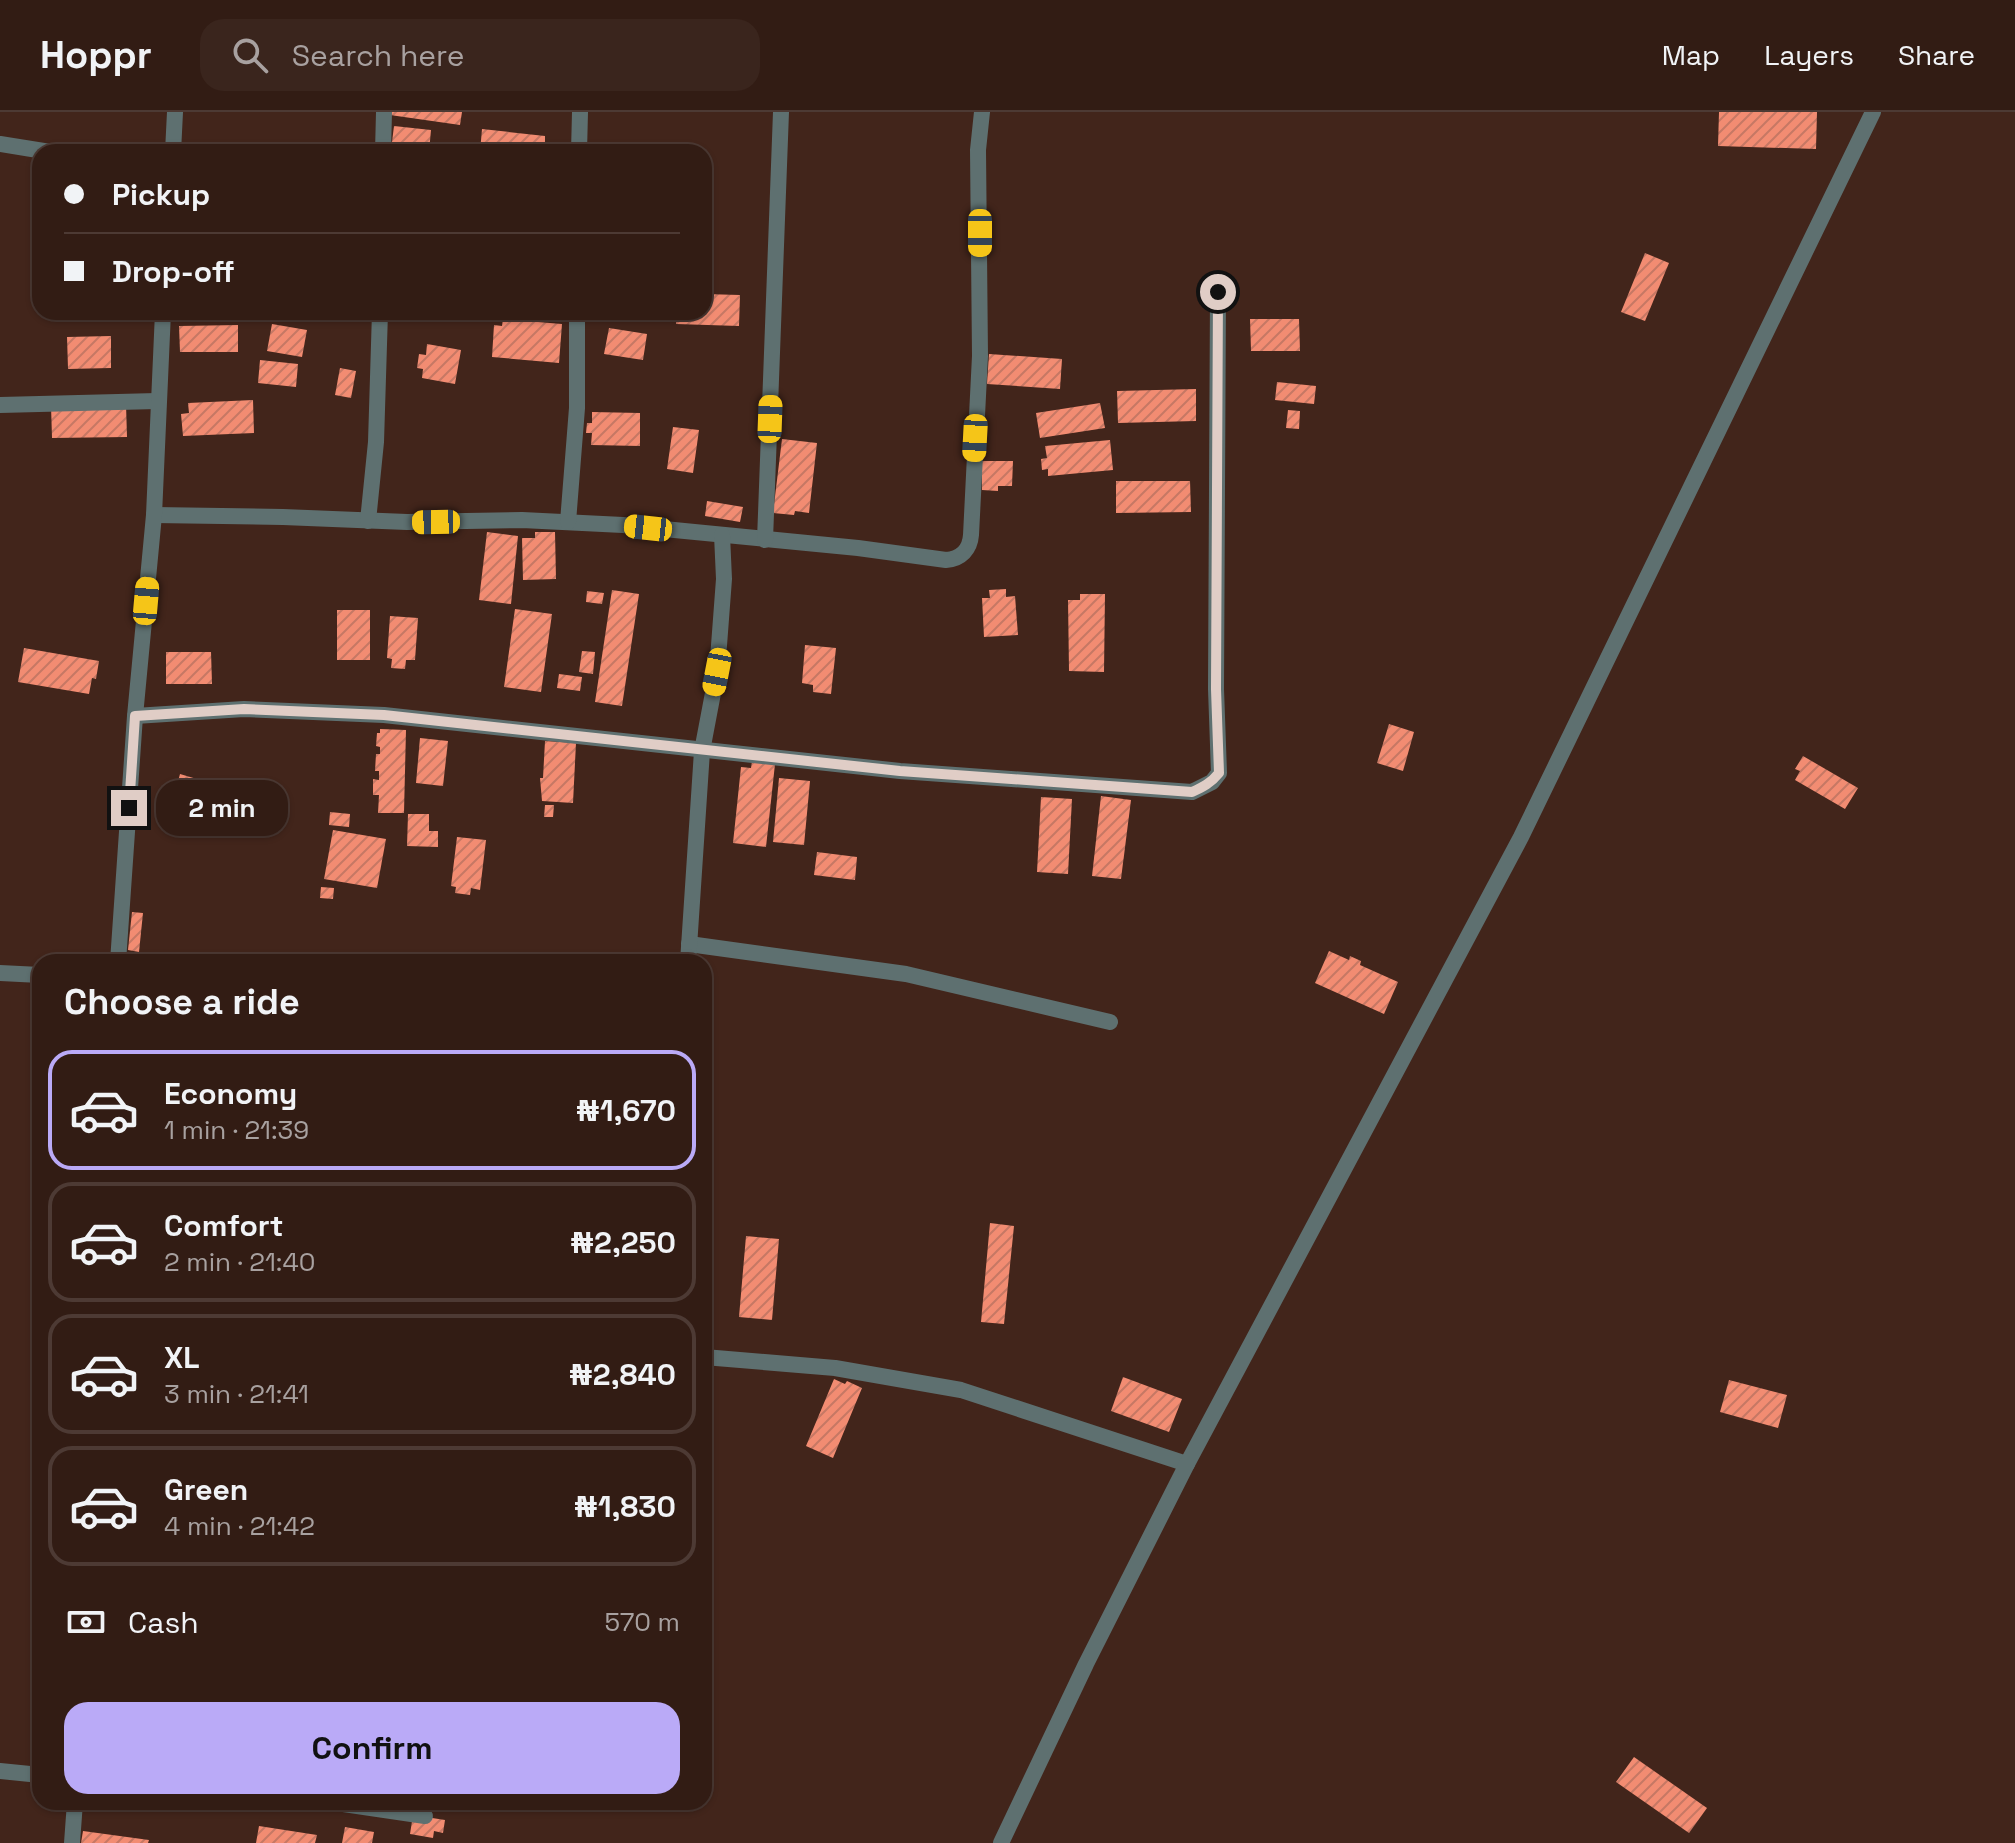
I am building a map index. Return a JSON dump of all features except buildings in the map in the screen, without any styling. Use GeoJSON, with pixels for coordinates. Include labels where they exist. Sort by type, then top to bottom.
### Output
{"type":"FeatureCollection","features":[{"type":"Feature","properties":{"kind":"street"},"geometry":{"type":"LineString","coordinates":[[173,144],[175,112]]}},
{"type":"Feature","properties":{"kind":"street"},"geometry":{"type":"LineString","coordinates":[[383,144],[384,112]]}},
{"type":"Feature","properties":{"kind":"street"},"geometry":{"type":"LineString","coordinates":[[579,144],[580,112]]}},
{"type":"Feature","properties":{"kind":"street"},"geometry":{"type":"LineString","coordinates":[[765,540],[781,112]]}},
{"type":"Feature","properties":{"kind":"street"},"geometry":{"type":"LineString","coordinates":[[154,515],[568,522],[858,548],[946,560],[959,557],[970,544],[980,356],[978,150],[982,112]]}},
{"type":"Feature","properties":{"kind":"street"},"geometry":{"type":"LineString","coordinates":[[1001,1843],[1086,1664],[1187,1464],[1521,837],[1873,112]]}},
{"type":"Feature","properties":{"kind":"street"},"geometry":{"type":"LineString","coordinates":[[0,144],[32,149]]}},
{"type":"Feature","properties":{"kind":"street"},"geometry":{"type":"LineString","coordinates":[[135,716],[244,709],[384,715],[900,771],[1192,792],[1212,782],[1219,773],[1216,689],[1218,292]]}},
{"type":"Feature","properties":{"kind":"street"},"geometry":{"type":"LineString","coordinates":[[119,954],[135,716],[154,515],[162,320]]}},
{"type":"Feature","properties":{"kind":"street"},"geometry":{"type":"LineString","coordinates":[[368,521],[376,442],[380,320]]}},
{"type":"Feature","properties":{"kind":"street"},"geometry":{"type":"LineString","coordinates":[[568,522],[577,408],[577,320]]}},
{"type":"Feature","properties":{"kind":"street"},"geometry":{"type":"LineString","coordinates":[[0,405],[157,401]]}},
{"type":"Feature","properties":{"kind":"street"},"geometry":{"type":"LineString","coordinates":[[688,954],[702,751],[717,672],[724,579],[722,535]]}},
{"type":"Feature","properties":{"kind":"street"},"geometry":{"type":"LineString","coordinates":[[689,944],[906,974],[1110,1022]]}},
{"type":"Feature","properties":{"kind":"street"},"geometry":{"type":"LineString","coordinates":[[0,973],[32,975]]}},
{"type":"Feature","properties":{"kind":"street"},"geometry":{"type":"LineString","coordinates":[[712,1358],[835,1368],[961,1390],[1187,1464]]}},
{"type":"Feature","properties":{"kind":"street"},"geometry":{"type":"LineString","coordinates":[[0,1771],[32,1774]]}},
{"type":"Feature","properties":{"kind":"street"},"geometry":{"type":"LineString","coordinates":[[72,1843],[74,1810]]}},
{"type":"Feature","properties":{"kind":"street"},"geometry":{"type":"LineString","coordinates":[[384,1810],[425,1816]]}},
{"type":"Feature","properties":{"kind":"route"},"geometry":{"type":"LineString","coordinates":[[129,808],[135,716],[244,709],[384,715],[900,771],[1192,792],[1205,786],[1219,773],[1216,689],[1218,292]]}}]}
